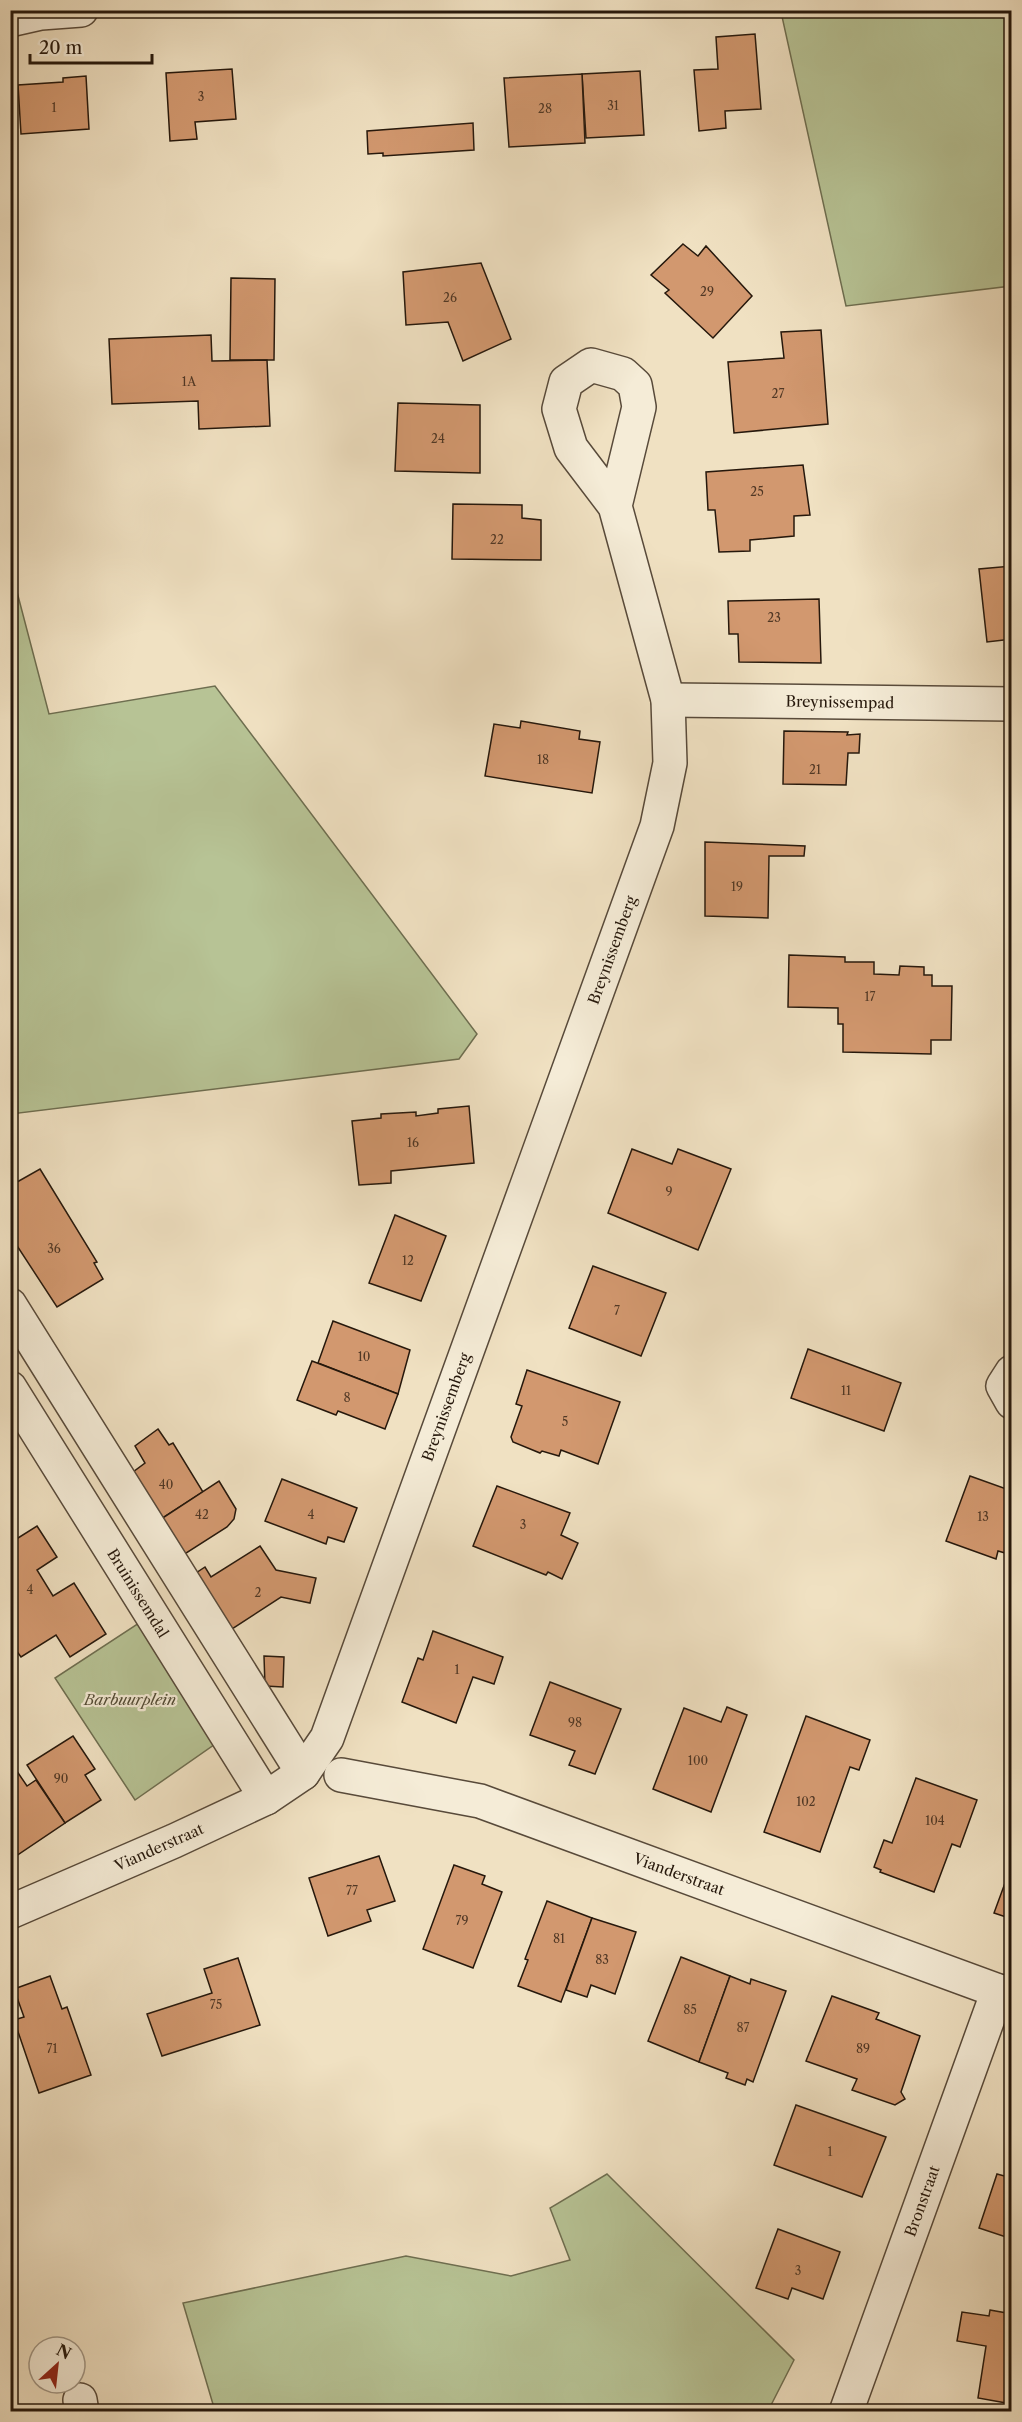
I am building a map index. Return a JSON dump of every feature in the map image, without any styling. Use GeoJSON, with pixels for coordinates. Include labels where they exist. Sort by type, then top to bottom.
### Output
{"type":"FeatureCollection","features":[{"type":"Feature","properties":{"kind":"street"},"geometry":{"type":"LineString","coordinates":[[30,15],[81,10]]}},
{"type":"Feature","properties":{"kind":"street","name":"Breynissemberg"},"geometry":{"type":"LineString","coordinates":[[303,1773],[327,1738],[657,826],[670,763],[668,700],[615,506]]}},
{"type":"Feature","properties":{"kind":"street","name":"Breynissempad"},"geometry":{"type":"LineString","coordinates":[[668,700],[1011,704]]}},
{"type":"Feature","properties":{"kind":"street"},"geometry":{"type":"LineString","coordinates":[[10,1305],[303,1773]]}},
{"type":"Feature","properties":{"kind":"street"},"geometry":{"type":"LineString","coordinates":[[1011,1372],[1003,1386],[1011,1402]]}},
{"type":"Feature","properties":{"kind":"street","name":"Bruinissemdal"},"geometry":{"type":"LineString","coordinates":[[10,1388],[266,1798]]}},
{"type":"Feature","properties":{"kind":"street","name":"Vianderstraat"},"geometry":{"type":"LineString","coordinates":[[10,1912],[174,1841],[266,1798],[303,1773]]}},
{"type":"Feature","properties":{"kind":"street","name":"Vianderstraat"},"geometry":{"type":"LineString","coordinates":[[341,1775],[480,1801],[1005,1994]]}},
{"type":"Feature","properties":{"kind":"street","name":"Bronstraat"},"geometry":{"type":"LineString","coordinates":[[852,2406],[1005,1994]]}},
{"type":"Feature","properties":{"kind":"green space"},"geometry":{"type":"Polygon","coordinates":[[[1011,11],[1011,286],[846,306],[781,12],[1011,11]]]}},
{"type":"Feature","properties":{"kind":"green space"},"geometry":{"type":"Polygon","coordinates":[[[11,569],[49,714],[215,686],[477,1034],[459,1059],[11,1114],[11,569]]]}},
{"type":"Feature","properties":{"kind":"green space","name":"Barbuurplein"},"geometry":{"type":"Polygon","coordinates":[[[142,1621],[218,1742],[135,1800],[55,1678],[142,1621]]]}},
{"type":"Feature","properties":{"kind":"green space"},"geometry":{"type":"Polygon","coordinates":[[[607,2174],[794,2360],[768,2411],[215,2411],[183,2303],[406,2256],[511,2276],[570,2260],[550,2208],[607,2174]]]}},
{"type":"Feature","properties":{"kind":"building"},"geometry":{"type":"Polygon","coordinates":[[[755,34],[761,109],[725,111],[726,128],[699,131],[694,70],[718,69],[716,37],[755,34]]]}},
{"type":"Feature","properties":{"kind":"building"},"geometry":{"type":"Polygon","coordinates":[[[232,69],[236,119],[195,122],[197,139],[170,141],[166,73],[232,69]]]}},
{"type":"Feature","properties":{"kind":"building"},"geometry":{"type":"Polygon","coordinates":[[[640,71],[644,135],[586,138],[582,74],[640,71]]]}},
{"type":"Feature","properties":{"kind":"building"},"geometry":{"type":"Polygon","coordinates":[[[582,74],[585,143],[509,147],[504,78],[582,74]]]}},
{"type":"Feature","properties":{"kind":"building"},"geometry":{"type":"Polygon","coordinates":[[[86,76],[89,129],[21,134],[18,85],[63,82],[63,78],[86,76]]]}},
{"type":"Feature","properties":{"kind":"building"},"geometry":{"type":"Polygon","coordinates":[[[473,123],[474,150],[383,156],[383,153],[368,154],[367,131],[473,123]]]}},
{"type":"Feature","properties":{"kind":"building"},"geometry":{"type":"Polygon","coordinates":[[[683,244],[698,256],[706,246],[752,296],[713,338],[665,293],[669,290],[651,275],[683,244]]]}},
{"type":"Feature","properties":{"kind":"building"},"geometry":{"type":"Polygon","coordinates":[[[481,263],[511,339],[463,361],[448,322],[406,325],[403,272],[481,263]]]}},
{"type":"Feature","properties":{"kind":"building"},"geometry":{"type":"Polygon","coordinates":[[[231,278],[275,279],[274,360],[230,360],[231,278]]]}},
{"type":"Feature","properties":{"kind":"building"},"geometry":{"type":"Polygon","coordinates":[[[821,330],[828,424],[734,433],[728,362],[784,358],[781,332],[821,330]]]}},
{"type":"Feature","properties":{"kind":"building"},"geometry":{"type":"Polygon","coordinates":[[[211,335],[212,361],[267,360],[270,426],[199,429],[198,401],[112,404],[109,339],[211,335]]]}},
{"type":"Feature","properties":{"kind":"building"},"geometry":{"type":"Polygon","coordinates":[[[398,403],[480,405],[480,473],[395,471],[398,403]]]}},
{"type":"Feature","properties":{"kind":"building"},"geometry":{"type":"Polygon","coordinates":[[[803,465],[810,515],[794,516],[794,536],[750,540],[750,551],[719,552],[715,510],[708,510],[706,472],[803,465]]]}},
{"type":"Feature","properties":{"kind":"building"},"geometry":{"type":"Polygon","coordinates":[[[453,504],[522,505],[522,518],[541,520],[541,560],[452,559],[453,504]]]}},
{"type":"Feature","properties":{"kind":"building"},"geometry":{"type":"Polygon","coordinates":[[[1012,566],[1012,639],[987,642],[979,569],[1012,566]]]}},
{"type":"Feature","properties":{"kind":"building"},"geometry":{"type":"Polygon","coordinates":[[[819,599],[821,663],[739,662],[738,634],[729,634],[728,601],[819,599]]]}},
{"type":"Feature","properties":{"kind":"building"},"geometry":{"type":"Polygon","coordinates":[[[521,721],[580,731],[579,739],[600,742],[592,793],[485,776],[494,724],[520,728],[521,721]]]}},
{"type":"Feature","properties":{"kind":"building"},"geometry":{"type":"Polygon","coordinates":[[[784,731],[860,734],[859,753],[848,753],[846,785],[783,784],[784,731]]]}},
{"type":"Feature","properties":{"kind":"building"},"geometry":{"type":"Polygon","coordinates":[[[705,842],[805,846],[804,856],[769,856],[768,918],[705,916],[705,842]]]}},
{"type":"Feature","properties":{"kind":"building"},"geometry":{"type":"Polygon","coordinates":[[[789,955],[845,957],[845,962],[874,962],[874,974],[899,975],[900,966],[924,967],[924,975],[932,975],[932,986],[952,986],[951,1040],[931,1040],[931,1054],[843,1052],[843,1024],[838,1024],[838,1008],[788,1007],[789,955]]]}},
{"type":"Feature","properties":{"kind":"building"},"geometry":{"type":"Polygon","coordinates":[[[469,1106],[474,1163],[391,1171],[391,1183],[359,1185],[352,1121],[381,1118],[381,1114],[416,1112],[416,1116],[438,1113],[438,1109],[469,1106]]]}},
{"type":"Feature","properties":{"kind":"building"},"geometry":{"type":"Polygon","coordinates":[[[632,1149],[672,1164],[678,1149],[731,1169],[698,1250],[608,1213],[632,1149]]]}},
{"type":"Feature","properties":{"kind":"building"},"geometry":{"type":"Polygon","coordinates":[[[40,1169],[97,1262],[94,1263],[103,1279],[57,1307],[10,1235],[10,1186],[40,1169]]]}},
{"type":"Feature","properties":{"kind":"building"},"geometry":{"type":"Polygon","coordinates":[[[395,1215],[446,1236],[421,1301],[369,1283],[395,1215]]]}},
{"type":"Feature","properties":{"kind":"building"},"geometry":{"type":"Polygon","coordinates":[[[593,1266],[666,1293],[641,1356],[569,1328],[593,1266]]]}},
{"type":"Feature","properties":{"kind":"building"},"geometry":{"type":"Polygon","coordinates":[[[333,1321],[410,1350],[398,1394],[318,1363],[333,1321]]]}},
{"type":"Feature","properties":{"kind":"building"},"geometry":{"type":"Polygon","coordinates":[[[808,1349],[901,1383],[884,1431],[791,1398],[808,1349]]]}},
{"type":"Feature","properties":{"kind":"building"},"geometry":{"type":"Polygon","coordinates":[[[312,1361],[398,1394],[385,1429],[338,1411],[336,1415],[297,1400],[312,1361]]]}},
{"type":"Feature","properties":{"kind":"building"},"geometry":{"type":"Polygon","coordinates":[[[527,1370],[620,1402],[598,1464],[561,1450],[559,1456],[542,1451],[540,1453],[513,1442],[511,1437],[522,1406],[516,1404],[527,1370]]]}},
{"type":"Feature","properties":{"kind":"building"},"geometry":{"type":"Polygon","coordinates":[[[158,1429],[169,1445],[173,1443],[203,1492],[158,1521],[129,1475],[145,1463],[135,1446],[158,1429]]]}},
{"type":"Feature","properties":{"kind":"building"},"geometry":{"type":"Polygon","coordinates":[[[970,1476],[1012,1491],[1012,1555],[998,1551],[996,1559],[946,1541],[970,1476]]]}},
{"type":"Feature","properties":{"kind":"building"},"geometry":{"type":"Polygon","coordinates":[[[282,1479],[357,1508],[344,1542],[328,1537],[326,1544],[265,1521],[282,1479]]]}},
{"type":"Feature","properties":{"kind":"building"},"geometry":{"type":"Polygon","coordinates":[[[219,1481],[236,1509],[234,1519],[227,1527],[180,1557],[158,1521],[219,1481]]]}},
{"type":"Feature","properties":{"kind":"building"},"geometry":{"type":"Polygon","coordinates":[[[497,1486],[570,1513],[561,1535],[578,1543],[562,1579],[548,1572],[546,1575],[473,1546],[497,1486]]]}},
{"type":"Feature","properties":{"kind":"building"},"geometry":{"type":"Polygon","coordinates":[[[37,1526],[57,1557],[37,1570],[53,1596],[74,1583],[106,1634],[70,1657],[56,1635],[21,1657],[10,1642],[10,1543],[37,1526]]]}},
{"type":"Feature","properties":{"kind":"building"},"geometry":{"type":"Polygon","coordinates":[[[260,1546],[276,1570],[316,1578],[310,1603],[281,1597],[229,1631],[196,1573],[205,1567],[211,1577],[260,1546]]]}},
{"type":"Feature","properties":{"kind":"building"},"geometry":{"type":"Polygon","coordinates":[[[433,1631],[503,1657],[494,1684],[473,1677],[456,1723],[402,1702],[418,1658],[423,1660],[433,1631]]]}},
{"type":"Feature","properties":{"kind":"building"},"geometry":{"type":"Polygon","coordinates":[[[264,1656],[284,1657],[283,1687],[265,1686],[264,1656]]]}},
{"type":"Feature","properties":{"kind":"building"},"geometry":{"type":"Polygon","coordinates":[[[550,1682],[621,1709],[595,1774],[569,1765],[575,1751],[530,1735],[550,1682]]]}},
{"type":"Feature","properties":{"kind":"building"},"geometry":{"type":"Polygon","coordinates":[[[727,1707],[747,1715],[711,1812],[653,1789],[684,1708],[721,1722],[727,1707]]]}},
{"type":"Feature","properties":{"kind":"building"},"geometry":{"type":"Polygon","coordinates":[[[806,1716],[870,1740],[859,1770],[850,1767],[820,1852],[764,1832],[806,1716]]]}},
{"type":"Feature","properties":{"kind":"building"},"geometry":{"type":"Polygon","coordinates":[[[73,1736],[95,1769],[85,1775],[101,1800],[65,1823],[27,1765],[73,1736]]]}},
{"type":"Feature","properties":{"kind":"building"},"geometry":{"type":"Polygon","coordinates":[[[10,1761],[27,1786],[36,1780],[65,1823],[10,1860],[10,1761]]]}},
{"type":"Feature","properties":{"kind":"building"},"geometry":{"type":"Polygon","coordinates":[[[916,1778],[977,1800],[960,1847],[952,1844],[934,1892],[880,1872],[881,1870],[874,1867],[884,1840],[892,1843],[916,1778]]]}},
{"type":"Feature","properties":{"kind":"building"},"geometry":{"type":"Polygon","coordinates":[[[379,1856],[395,1901],[367,1910],[371,1921],[328,1936],[309,1878],[379,1856]]]}},
{"type":"Feature","properties":{"kind":"building"},"geometry":{"type":"Polygon","coordinates":[[[1012,1864],[1012,1919],[994,1913],[1012,1864]]]}},
{"type":"Feature","properties":{"kind":"building"},"geometry":{"type":"Polygon","coordinates":[[[454,1865],[485,1876],[482,1884],[502,1892],[473,1968],[423,1949],[454,1865]]]}},
{"type":"Feature","properties":{"kind":"building"},"geometry":{"type":"Polygon","coordinates":[[[547,1901],[592,1918],[561,2002],[518,1986],[528,1960],[525,1959],[547,1901]]]}},
{"type":"Feature","properties":{"kind":"building"},"geometry":{"type":"Polygon","coordinates":[[[592,1918],[636,1932],[615,1994],[591,1985],[587,1997],[566,1990],[592,1918]]]}},
{"type":"Feature","properties":{"kind":"building"},"geometry":{"type":"Polygon","coordinates":[[[681,1957],[730,1976],[699,2062],[648,2041],[681,1957]]]}},
{"type":"Feature","properties":{"kind":"building"},"geometry":{"type":"Polygon","coordinates":[[[238,1958],[260,2025],[162,2056],[147,2014],[212,1993],[204,1969],[238,1958]]]}},
{"type":"Feature","properties":{"kind":"building"},"geometry":{"type":"Polygon","coordinates":[[[50,1976],[62,2009],[67,2007],[91,2075],[39,2093],[14,2020],[24,2017],[14,1989],[50,1976]]]}},
{"type":"Feature","properties":{"kind":"building"},"geometry":{"type":"Polygon","coordinates":[[[730,1976],[750,1984],[751,1979],[786,1991],[753,2082],[747,2079],[745,2085],[726,2078],[728,2073],[699,2062],[730,1976]]]}},
{"type":"Feature","properties":{"kind":"building"},"geometry":{"type":"Polygon","coordinates":[[[832,1996],[879,2013],[876,2019],[920,2036],[901,2092],[905,2099],[895,2105],[852,2090],[857,2079],[806,2061],[832,1996]]]}},
{"type":"Feature","properties":{"kind":"building"},"geometry":{"type":"Polygon","coordinates":[[[796,2105],[886,2137],[862,2197],[774,2165],[796,2105]]]}},
{"type":"Feature","properties":{"kind":"building"},"geometry":{"type":"Polygon","coordinates":[[[997,2174],[1012,2178],[1012,2239],[979,2228],[997,2174]]]}},
{"type":"Feature","properties":{"kind":"building"},"geometry":{"type":"Polygon","coordinates":[[[778,2229],[840,2252],[823,2299],[792,2288],[788,2299],[756,2288],[778,2229]]]}},
{"type":"Feature","properties":{"kind":"building"},"geometry":{"type":"Polygon","coordinates":[[[990,2310],[1012,2314],[1012,2404],[978,2398],[986,2346],[957,2341],[962,2312],[989,2316],[990,2310]]]}}]}
